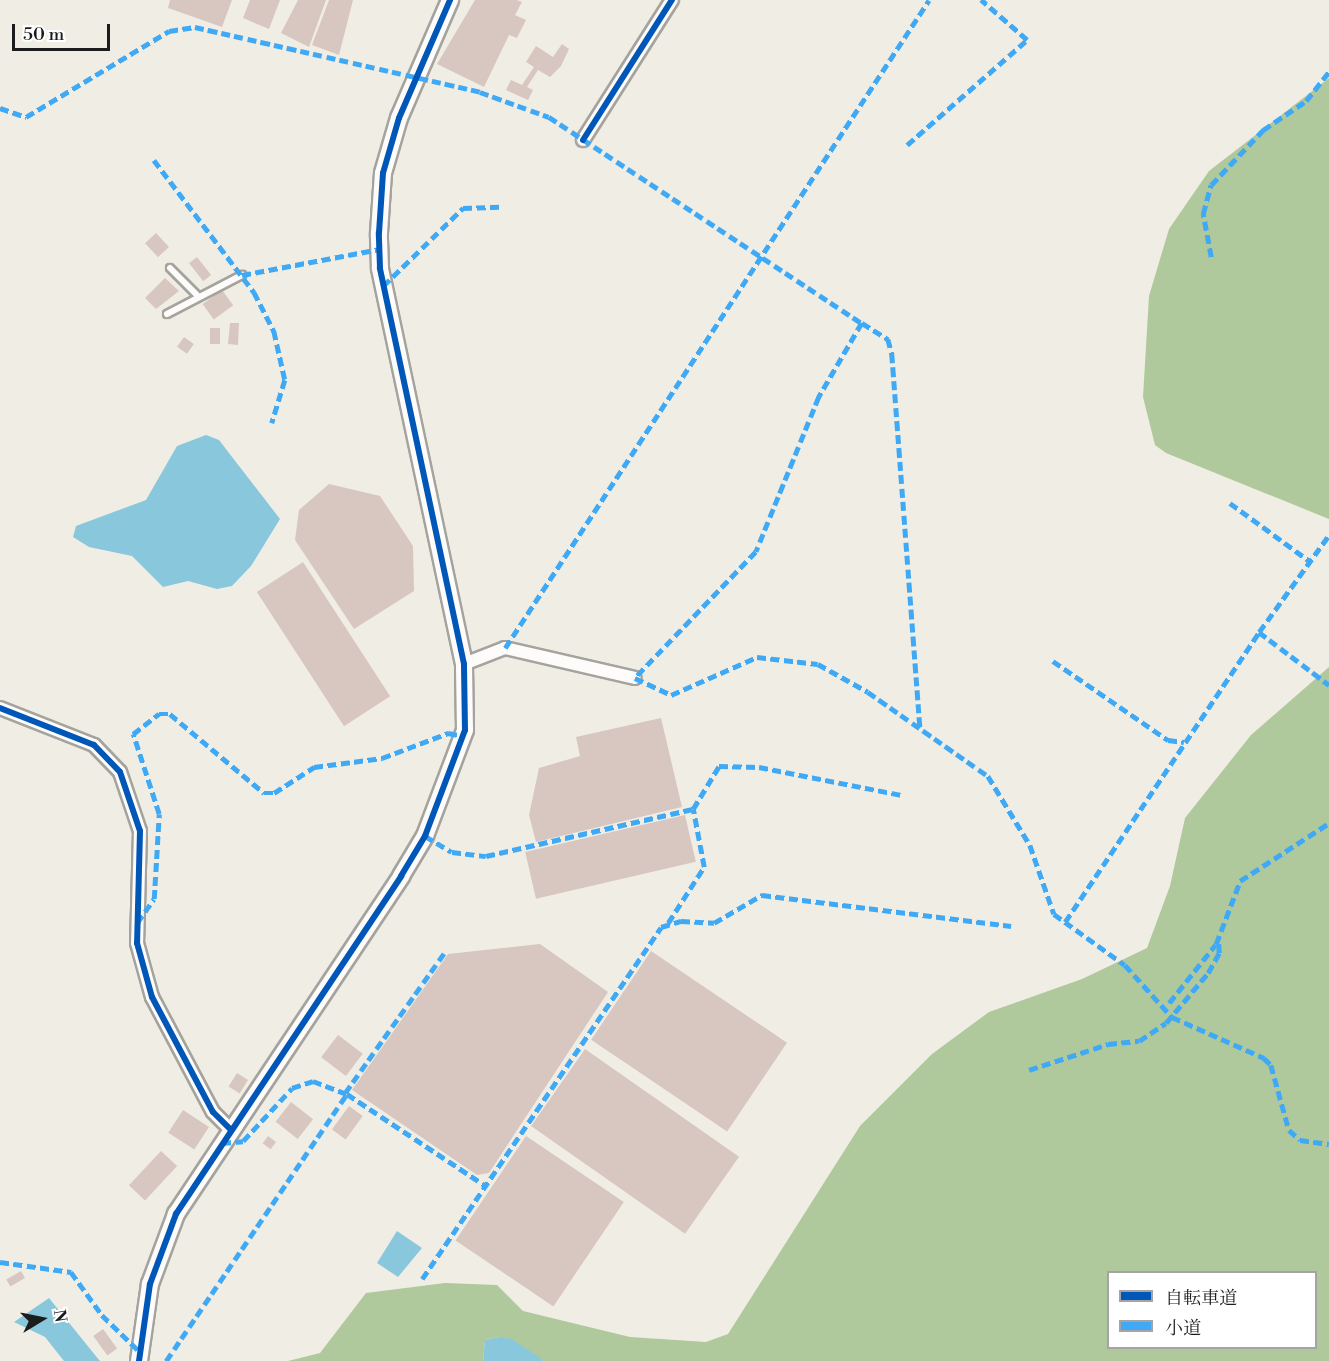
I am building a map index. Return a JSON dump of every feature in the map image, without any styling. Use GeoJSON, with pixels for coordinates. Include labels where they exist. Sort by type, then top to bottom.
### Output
{"type":"FeatureCollection","features":[{"type":"Feature","properties":{"kind":"street"},"geometry":{"type":"LineString","coordinates":[[139,1361],[142,1316],[160,1253],[176,1214],[425,836],[464,736],[464,664],[380,268],[379,233],[383,172],[399,118],[450,0]]}},
{"type":"Feature","properties":{"kind":"street"},"geometry":{"type":"LineString","coordinates":[[583,140],[672,0]]}},
{"type":"Feature","properties":{"kind":"street"},"geometry":{"type":"LineString","coordinates":[[464,664],[505,648],[635,678]]}},
{"type":"Feature","properties":{"kind":"street"},"geometry":{"type":"LineString","coordinates":[[0,708],[94,745],[120,772],[140,831],[137,943],[152,997],[213,1112],[230,1129]]}},
{"type":"Feature","properties":{"kind":"lane"},"geometry":{"type":"LineString","coordinates":[[170,268],[197,295]]}},
{"type":"Feature","properties":{"kind":"lane"},"geometry":{"type":"LineString","coordinates":[[167,314],[197,295],[242,275]]}},
{"type":"Feature","properties":{"kind":"green space"},"geometry":{"type":"Polygon","coordinates":[[[1329,78],[1329,519],[1166,453],[1155,445],[1143,397],[1149,296],[1169,229],[1209,171],[1329,78]]]}},
{"type":"Feature","properties":{"kind":"green space"},"geometry":{"type":"Polygon","coordinates":[[[1329,667],[1329,1361],[544,1361],[499,1337],[485,1340],[483,1361],[288,1361],[320,1353],[366,1293],[445,1283],[497,1285],[523,1311],[630,1337],[706,1342],[728,1334],[860,1126],[932,1054],[989,1012],[1082,979],[1147,948],[1170,886],[1185,818],[1251,735],[1329,667]]]}},
{"type":"Feature","properties":{"kind":"water"},"geometry":{"type":"Polygon","coordinates":[[[206,435],[219,440],[280,519],[251,566],[232,586],[217,589],[188,581],[163,587],[132,556],[89,547],[73,537],[76,526],[146,500],[177,446],[206,435]]]}},
{"type":"Feature","properties":{"kind":"water"},"geometry":{"type":"Polygon","coordinates":[[[397,1231],[422,1248],[398,1277],[377,1263],[397,1231]]]}},
{"type":"Feature","properties":{"kind":"water"},"geometry":{"type":"Polygon","coordinates":[[[49,1298],[100,1361],[64,1361],[45,1337],[14,1322],[49,1298]]]}},
{"type":"Feature","properties":{"kind":"water"},"geometry":{"type":"Polygon","coordinates":[[[499,1337],[512,1339],[544,1361],[483,1361],[485,1340],[499,1337]]]}},
{"type":"Feature","properties":{"kind":"building"},"geometry":{"type":"Polygon","coordinates":[[[170,0],[232,0],[222,27],[168,8],[170,0]]]}},
{"type":"Feature","properties":{"kind":"building"},"geometry":{"type":"Polygon","coordinates":[[[250,0],[280,0],[269,29],[243,18],[250,0]]]}},
{"type":"Feature","properties":{"kind":"building"},"geometry":{"type":"Polygon","coordinates":[[[298,0],[326,0],[309,47],[281,33],[298,0]]]}},
{"type":"Feature","properties":{"kind":"building"},"geometry":{"type":"Polygon","coordinates":[[[329,0],[353,0],[339,55],[312,45],[329,0]]]}},
{"type":"Feature","properties":{"kind":"building"},"geometry":{"type":"Polygon","coordinates":[[[475,0],[517,0],[522,2],[515,15],[526,20],[517,38],[509,35],[484,87],[437,64],[475,0]]]}},
{"type":"Feature","properties":{"kind":"building"},"geometry":{"type":"Polygon","coordinates":[[[562,44],[569,49],[561,66],[550,77],[538,70],[527,87],[533,90],[528,100],[506,90],[511,80],[522,85],[534,67],[526,62],[536,46],[553,57],[562,44]]]}},
{"type":"Feature","properties":{"kind":"building"},"geometry":{"type":"Polygon","coordinates":[[[156,233],[169,247],[158,257],[145,243],[156,233]]]}},
{"type":"Feature","properties":{"kind":"building"},"geometry":{"type":"Polygon","coordinates":[[[197,257],[211,275],[203,281],[189,263],[197,257]]]}},
{"type":"Feature","properties":{"kind":"building"},"geometry":{"type":"Polygon","coordinates":[[[165,278],[179,291],[156,309],[145,298],[165,278]]]}},
{"type":"Feature","properties":{"kind":"building"},"geometry":{"type":"Polygon","coordinates":[[[222,290],[233,305],[214,319],[203,304],[222,290]]]}},
{"type":"Feature","properties":{"kind":"building"},"geometry":{"type":"Polygon","coordinates":[[[230,323],[239,323],[238,345],[228,344],[230,323]]]}},
{"type":"Feature","properties":{"kind":"building"},"geometry":{"type":"Polygon","coordinates":[[[210,328],[220,328],[220,344],[210,344],[210,328]]]}},
{"type":"Feature","properties":{"kind":"building"},"geometry":{"type":"Polygon","coordinates":[[[184,337],[194,344],[187,354],[177,347],[184,337]]]}},
{"type":"Feature","properties":{"kind":"building"},"geometry":{"type":"Polygon","coordinates":[[[329,484],[380,496],[413,546],[414,591],[354,629],[295,540],[299,510],[329,484]]]}},
{"type":"Feature","properties":{"kind":"building"},"geometry":{"type":"Polygon","coordinates":[[[303,562],[390,696],[344,726],[257,592],[303,562]]]}},
{"type":"Feature","properties":{"kind":"building"},"geometry":{"type":"Polygon","coordinates":[[[661,718],[682,807],[536,842],[529,815],[539,768],[580,756],[576,737],[661,718]]]}},
{"type":"Feature","properties":{"kind":"building"},"geometry":{"type":"Polygon","coordinates":[[[685,815],[696,862],[536,899],[525,852],[685,815]]]}},
{"type":"Feature","properties":{"kind":"building"},"geometry":{"type":"Polygon","coordinates":[[[540,944],[608,992],[489,1173],[477,1175],[352,1090],[448,954],[540,944]]]}},
{"type":"Feature","properties":{"kind":"building"},"geometry":{"type":"Polygon","coordinates":[[[651,951],[787,1043],[727,1131],[591,1040],[651,951]]]}},
{"type":"Feature","properties":{"kind":"building"},"geometry":{"type":"Polygon","coordinates":[[[338,1035],[363,1054],[346,1076],[321,1057],[338,1035]]]}},
{"type":"Feature","properties":{"kind":"building"},"geometry":{"type":"Polygon","coordinates":[[[585,1049],[739,1157],[685,1234],[531,1126],[585,1049]]]}},
{"type":"Feature","properties":{"kind":"building"},"geometry":{"type":"Polygon","coordinates":[[[237,1073],[248,1080],[240,1093],[229,1087],[237,1073]]]}},
{"type":"Feature","properties":{"kind":"building"},"geometry":{"type":"Polygon","coordinates":[[[291,1102],[313,1119],[298,1139],[276,1122],[291,1102]]]}},
{"type":"Feature","properties":{"kind":"building"},"geometry":{"type":"Polygon","coordinates":[[[349,1106],[363,1116],[346,1139],[332,1129],[349,1106]]]}},
{"type":"Feature","properties":{"kind":"building"},"geometry":{"type":"Polygon","coordinates":[[[183,1110],[209,1127],[194,1150],[168,1133],[183,1110]]]}},
{"type":"Feature","properties":{"kind":"building"},"geometry":{"type":"Polygon","coordinates":[[[268,1136],[276,1142],[271,1149],[263,1143],[268,1136]]]}},
{"type":"Feature","properties":{"kind":"building"},"geometry":{"type":"Polygon","coordinates":[[[526,1136],[624,1202],[553,1306],[456,1240],[526,1136]]]}},
{"type":"Feature","properties":{"kind":"building"},"geometry":{"type":"Polygon","coordinates":[[[161,1151],[177,1166],[145,1200],[129,1185],[161,1151]]]}},
{"type":"Feature","properties":{"kind":"building"},"geometry":{"type":"Polygon","coordinates":[[[21,1271],[25,1278],[10,1286],[6,1280],[21,1271]]]}},
{"type":"Feature","properties":{"kind":"building"},"geometry":{"type":"Polygon","coordinates":[[[103,1329],[117,1348],[107,1355],[93,1336],[103,1329]]]}},
{"type":"Feature","properties":{"kind":"marked path"},"geometry":{"type":"LineString","coordinates":[[505,648],[929,0]]}},
{"type":"Feature","properties":{"kind":"marked path"},"geometry":{"type":"LineString","coordinates":[[907,145],[1027,40],[981,0]]}},
{"type":"Feature","properties":{"kind":"marked path"},"geometry":{"type":"LineString","coordinates":[[0,108],[26,117],[169,31],[195,27],[480,92],[549,117],[862,323],[819,397],[756,552],[635,678],[671,695],[757,657],[818,664],[868,692],[988,776],[1030,845],[1054,914],[1125,965],[1172,1017],[1264,1058],[1271,1065],[1289,1130],[1300,1140],[1329,1144]]}},
{"type":"Feature","properties":{"kind":"marked path"},"geometry":{"type":"LineString","coordinates":[[1211,257],[1203,214],[1211,185],[1263,130],[1306,101],[1329,72]]}},
{"type":"Feature","properties":{"kind":"marked path"},"geometry":{"type":"LineString","coordinates":[[154,160],[254,292],[274,331],[285,380],[272,423]]}},
{"type":"Feature","properties":{"kind":"marked path"},"geometry":{"type":"LineString","coordinates":[[383,286],[463,208],[500,207]]}},
{"type":"Feature","properties":{"kind":"marked path"},"geometry":{"type":"LineString","coordinates":[[242,275],[379,249]]}},
{"type":"Feature","properties":{"kind":"marked path"},"geometry":{"type":"LineString","coordinates":[[862,323],[888,339],[892,354],[920,730]]}},
{"type":"Feature","properties":{"kind":"marked path"},"geometry":{"type":"LineString","coordinates":[[1230,503],[1311,562]]}},
{"type":"Feature","properties":{"kind":"marked path"},"geometry":{"type":"LineString","coordinates":[[1259,632],[1329,535]]}},
{"type":"Feature","properties":{"kind":"marked path"},"geometry":{"type":"LineString","coordinates":[[1065,922],[1259,632],[1329,685]]}},
{"type":"Feature","properties":{"kind":"marked path"},"geometry":{"type":"LineString","coordinates":[[1053,661],[1168,740],[1184,742]]}},
{"type":"Feature","properties":{"kind":"marked path"},"geometry":{"type":"LineString","coordinates":[[137,923],[154,899],[159,814],[133,734],[159,714],[170,714],[264,793],[274,793],[314,767],[382,758],[448,733],[464,736]]}},
{"type":"Feature","properties":{"kind":"marked path"},"geometry":{"type":"LineString","coordinates":[[668,923],[704,867],[693,809],[719,766],[759,767],[902,795]]}},
{"type":"Feature","properties":{"kind":"marked path"},"geometry":{"type":"LineString","coordinates":[[425,836],[452,852],[486,856],[693,809]]}},
{"type":"Feature","properties":{"kind":"marked path"},"geometry":{"type":"LineString","coordinates":[[1169,1003],[1216,944],[1240,881],[1329,823]]}},
{"type":"Feature","properties":{"kind":"marked path"},"geometry":{"type":"LineString","coordinates":[[422,1279],[661,927],[681,921],[714,923],[762,895],[1011,926]]}},
{"type":"Feature","properties":{"kind":"marked path"},"geometry":{"type":"LineString","coordinates":[[1029,1070],[1108,1044],[1139,1041],[1166,1023],[1208,973],[1219,953],[1218,939]]}},
{"type":"Feature","properties":{"kind":"marked path"},"geometry":{"type":"LineString","coordinates":[[345,1093],[444,953]]}},
{"type":"Feature","properties":{"kind":"marked path"},"geometry":{"type":"LineString","coordinates":[[222,1143],[243,1141],[292,1088],[313,1081],[347,1094],[486,1186]]}},
{"type":"Feature","properties":{"kind":"marked path"},"geometry":{"type":"LineString","coordinates":[[166,1361],[347,1094]]}},
{"type":"Feature","properties":{"kind":"marked path"},"geometry":{"type":"LineString","coordinates":[[0,1262],[71,1272],[102,1315],[138,1350]]}},
{"type":"Feature","properties":{"kind":"cycle path"},"geometry":{"type":"LineString","coordinates":[[139,1361],[150,1284],[176,1214],[401,876],[425,836],[465,730],[464,664],[380,268],[379,233],[383,173],[399,118],[450,0]]}},
{"type":"Feature","properties":{"kind":"cycle path"},"geometry":{"type":"LineString","coordinates":[[583,140],[672,0]]}},
{"type":"Feature","properties":{"kind":"cycle path"},"geometry":{"type":"LineString","coordinates":[[0,708],[94,745],[120,772],[140,831],[137,943],[152,997],[213,1112],[230,1129]]}}]}
